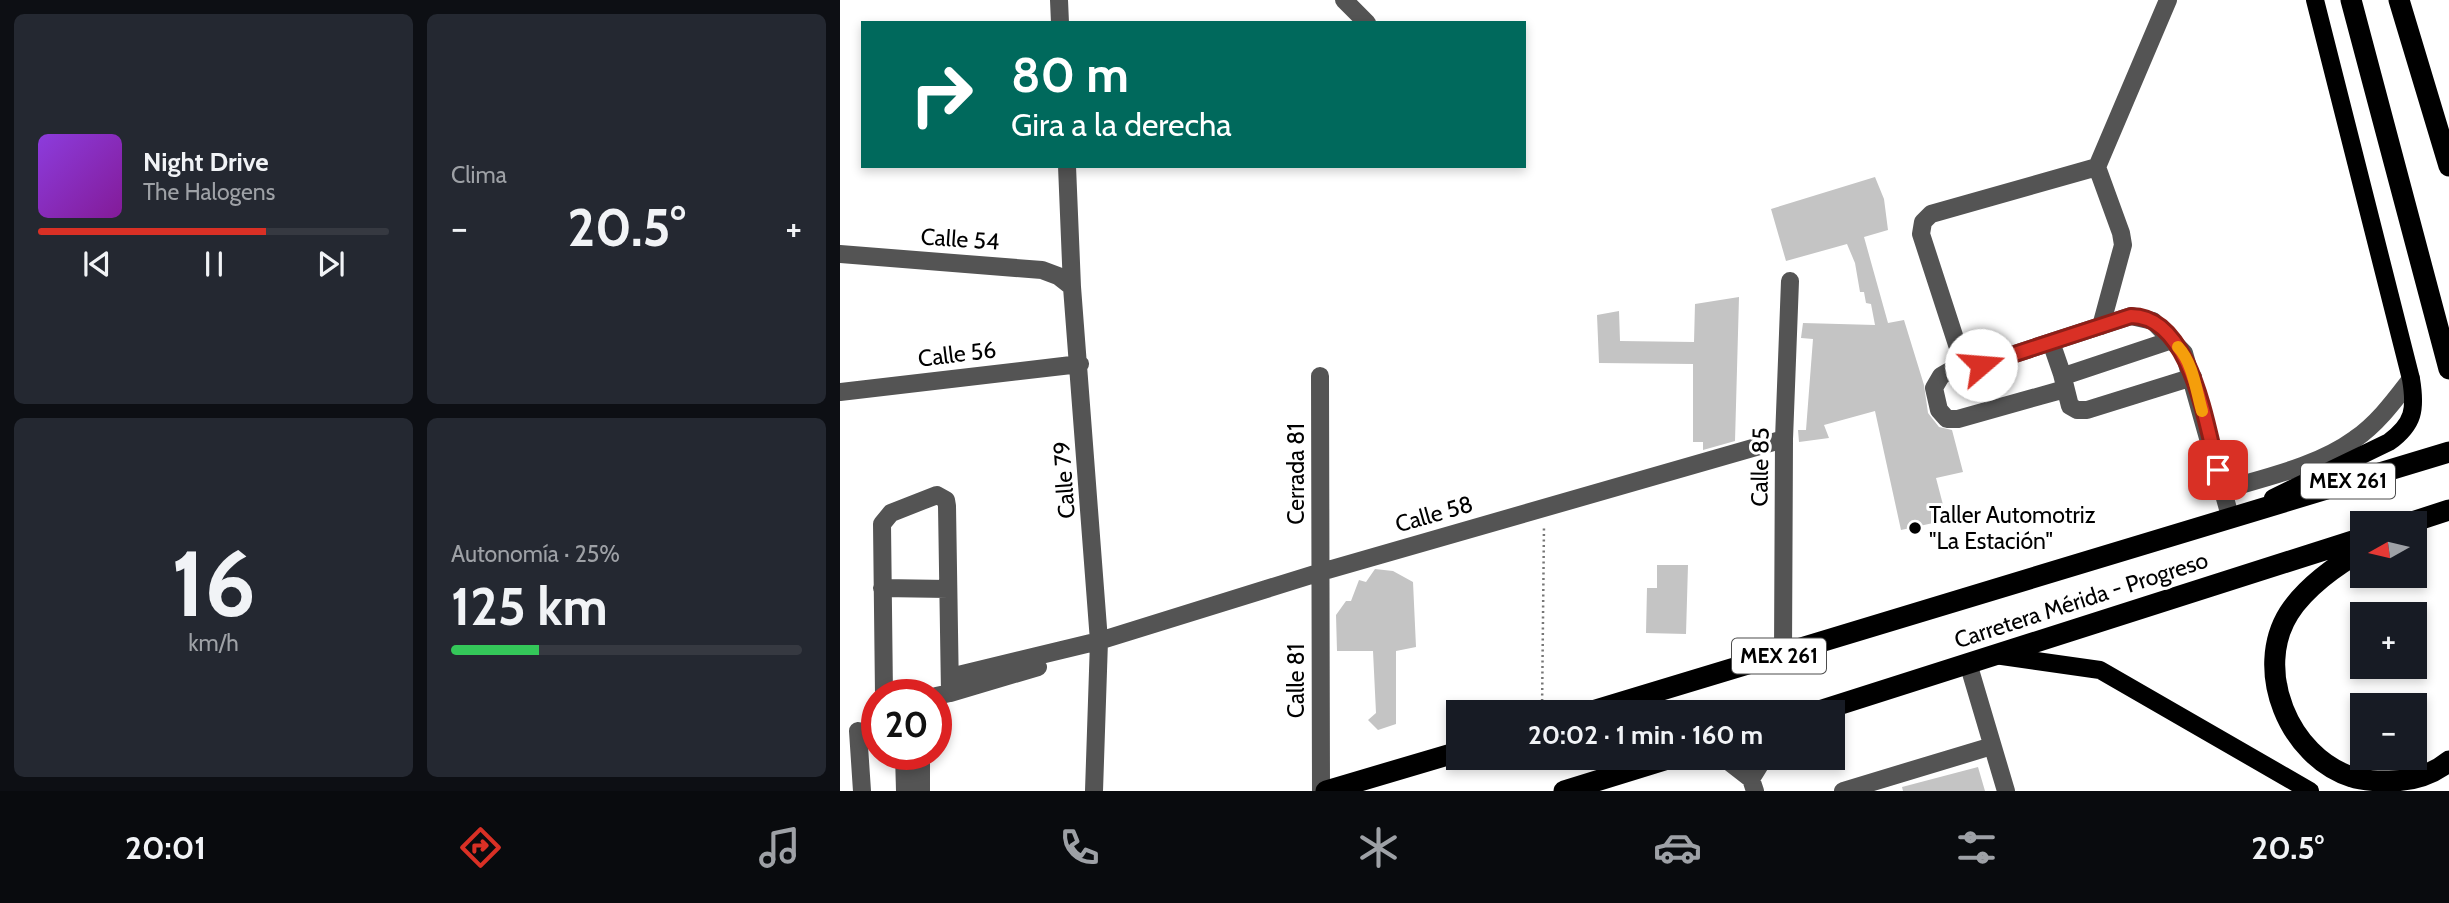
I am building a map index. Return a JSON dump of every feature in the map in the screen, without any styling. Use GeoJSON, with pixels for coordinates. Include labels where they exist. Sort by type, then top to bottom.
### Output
{"type":"FeatureCollection","features":[{"type":"Feature","properties":{"kind":"highway"},"geometry":{"type":"LineString","coordinates":[[2351,0],[2449,369]]}},
{"type":"Feature","properties":{"kind":"highway"},"geometry":{"type":"LineString","coordinates":[[2402,0],[2406,23],[2448,150]]}},
{"type":"Feature","properties":{"kind":"highway","name":"Carretera Mérida - Progreso"},"geometry":{"type":"LineString","coordinates":[[1629,700],[2239,513],[2449,452]]}},
{"type":"Feature","properties":{"kind":"highway"},"geometry":{"type":"LineString","coordinates":[[2427,518],[2449,510]]}},
{"type":"Feature","properties":{"kind":"highway","name":"Carretera Mérida - Progreso"},"geometry":{"type":"LineString","coordinates":[[1845,703],[2350,542]]}},
{"type":"Feature","properties":{"kind":"highway"},"geometry":{"type":"LineString","coordinates":[[2350,560],[2318,583],[2289,613],[2276,649],[2277,691],[2282,706],[2303,742],[2320,758],[2353,778],[2408,780],[2424,775],[2449,761]]}},
{"type":"Feature","properties":{"kind":"highway"},"geometry":{"type":"LineString","coordinates":[[1324,791],[1446,755]]}},
{"type":"Feature","properties":{"kind":"highway"},"geometry":{"type":"LineString","coordinates":[[1564,791],[1632,770]]}},
{"type":"Feature","properties":{"kind":"main road"},"geometry":{"type":"LineString","coordinates":[[2239,513],[2389,442],[2404,432],[2413,412],[2412,379],[2315,0]]}},
{"type":"Feature","properties":{"kind":"main road"},"geometry":{"type":"LineString","coordinates":[[1995,655],[2100,670],[2303,789]]}},
{"type":"Feature","properties":{"kind":"street"},"geometry":{"type":"LineString","coordinates":[[1059,0],[1060,21]]}},
{"type":"Feature","properties":{"kind":"street"},"geometry":{"type":"LineString","coordinates":[[1344,0],[1365,21]]}},
{"type":"Feature","properties":{"kind":"street"},"geometry":{"type":"LineString","coordinates":[[2101,326],[2123,245],[2122,233],[2097,167],[2168,0]]}},
{"type":"Feature","properties":{"kind":"street"},"geometry":{"type":"LineString","coordinates":[[1965,362],[1921,234],[1923,222],[1931,214],[2097,167]]}},
{"type":"Feature","properties":{"kind":"street","name":"Calle 79"},"geometry":{"type":"LineString","coordinates":[[1067,168],[1072,287],[1080,364],[1099,646],[1094,791]]}},
{"type":"Feature","properties":{"kind":"street","name":"Calle 54"},"geometry":{"type":"LineString","coordinates":[[840,254],[1042,270],[1058,276],[1072,287]]}},
{"type":"Feature","properties":{"kind":"street","name":"Calle 85"},"geometry":{"type":"LineString","coordinates":[[1783,654],[1784,439],[1790,281]]}},
{"type":"Feature","properties":{"kind":"street"},"geometry":{"type":"LineString","coordinates":[[2172,340],[2070,374],[2064,382],[1958,419],[1947,418],[1939,410],[1934,388],[1941,376],[1965,362],[1981,365],[2131,316],[2142,316],[2153,321],[2172,340],[2184,353],[2223,490],[2239,513]]}},
{"type":"Feature","properties":{"kind":"street"},"geometry":{"type":"LineString","coordinates":[[2052,342],[2070,406],[2077,410],[2087,410],[2193,377]]}},
{"type":"Feature","properties":{"kind":"street","name":"Calle 56"},"geometry":{"type":"LineString","coordinates":[[840,392],[1080,364]]}},
{"type":"Feature","properties":{"kind":"street","name":"Cerrada 81"},"geometry":{"type":"LineString","coordinates":[[1320,376],[1321,572]]}},
{"type":"Feature","properties":{"kind":"street"},"geometry":{"type":"LineString","coordinates":[[2223,490],[2294,468],[2354,440],[2383,414],[2412,379]]}},
{"type":"Feature","properties":{"kind":"street","name":"Calle 58"},"geometry":{"type":"LineString","coordinates":[[952,687],[1099,646],[1321,572],[1784,439]]}},
{"type":"Feature","properties":{"kind":"street"},"geometry":{"type":"LineString","coordinates":[[884,679],[884,519],[937,495],[946,500],[947,506],[945,679]]}},
{"type":"Feature","properties":{"kind":"street","name":"Calle 81"},"geometry":{"type":"LineString","coordinates":[[1321,572],[1324,791]]}},
{"type":"Feature","properties":{"kind":"street"},"geometry":{"type":"LineString","coordinates":[[882,588],[948,589]]}},
{"type":"Feature","properties":{"kind":"street"},"geometry":{"type":"LineString","coordinates":[[1968,663],[2006,791]]}},
{"type":"Feature","properties":{"kind":"street"},"geometry":{"type":"LineString","coordinates":[[858,731],[862,791]]}},
{"type":"Feature","properties":{"kind":"street"},"geometry":{"type":"LineString","coordinates":[[1843,791],[1992,746]]}},
{"type":"Feature","properties":{"kind":"street"},"geometry":{"type":"LineString","coordinates":[[904,770],[905,791]]}},
{"type":"Feature","properties":{"kind":"street"},"geometry":{"type":"LineString","coordinates":[[921,770],[921,791]]}},
{"type":"Feature","properties":{"kind":"street"},"geometry":{"type":"LineString","coordinates":[[1737,770],[1753,785]]}},
{"type":"Feature","properties":{"kind":"path"},"geometry":{"type":"LineString","coordinates":[[1542,700],[1545,508]]}},
{"type":"Feature","properties":{"kind":"building"},"geometry":{"type":"Polygon","coordinates":[[[1875,177],[1884,199],[1888,230],[1864,237],[1888,323],[1904,320],[1924,385],[1928,413],[1939,427],[1952,430],[1963,472],[1936,478],[1947,520],[1901,530],[1875,411],[1824,425],[1829,438],[1799,442],[1798,430],[1806,430],[1813,339],[1801,338],[1803,323],[1875,325],[1871,304],[1866,303],[1864,292],[1860,292],[1855,263],[1847,244],[1786,261],[1771,209],[1875,177]]]}},
{"type":"Feature","properties":{"kind":"building"},"geometry":{"type":"Polygon","coordinates":[[[1739,297],[1735,441],[1703,450],[1703,442],[1693,442],[1693,364],[1599,363],[1597,315],[1619,311],[1620,341],[1694,342],[1695,304],[1739,297]]]}},
{"type":"Feature","properties":{"kind":"building"},"geometry":{"type":"Polygon","coordinates":[[[1657,565],[1688,565],[1686,634],[1646,633],[1647,588],[1657,588],[1657,565]]]}},
{"type":"Feature","properties":{"kind":"building"},"geometry":{"type":"Polygon","coordinates":[[[1375,569],[1393,571],[1413,582],[1416,647],[1396,651],[1396,724],[1378,730],[1368,720],[1376,713],[1373,651],[1337,651],[1336,615],[1346,601],[1351,601],[1359,580],[1366,582],[1375,569]]]}},
{"type":"Feature","properties":{"kind":"building"},"geometry":{"type":"Polygon","coordinates":[[[1978,767],[1985,791],[1903,791],[1902,787],[1978,767]]]}},
{"type":"Feature","properties":{"kind":"slow traffic"},"geometry":{"type":"LineString","coordinates":[[2178,347],[2184,353],[2202,411]]}},
{"type":"Feature","properties":{"kind":"place","name":"Taller Automotriz \"La Estación\""},"geometry":{"type":"Point","coordinates":[1915,528]}},
{"type":"Feature","properties":{"kind":"route"},"geometry":{"type":"LineString","coordinates":[[1981,365],[2131,316],[2142,316],[2153,321],[2184,353],[2218,470]]}}]}
